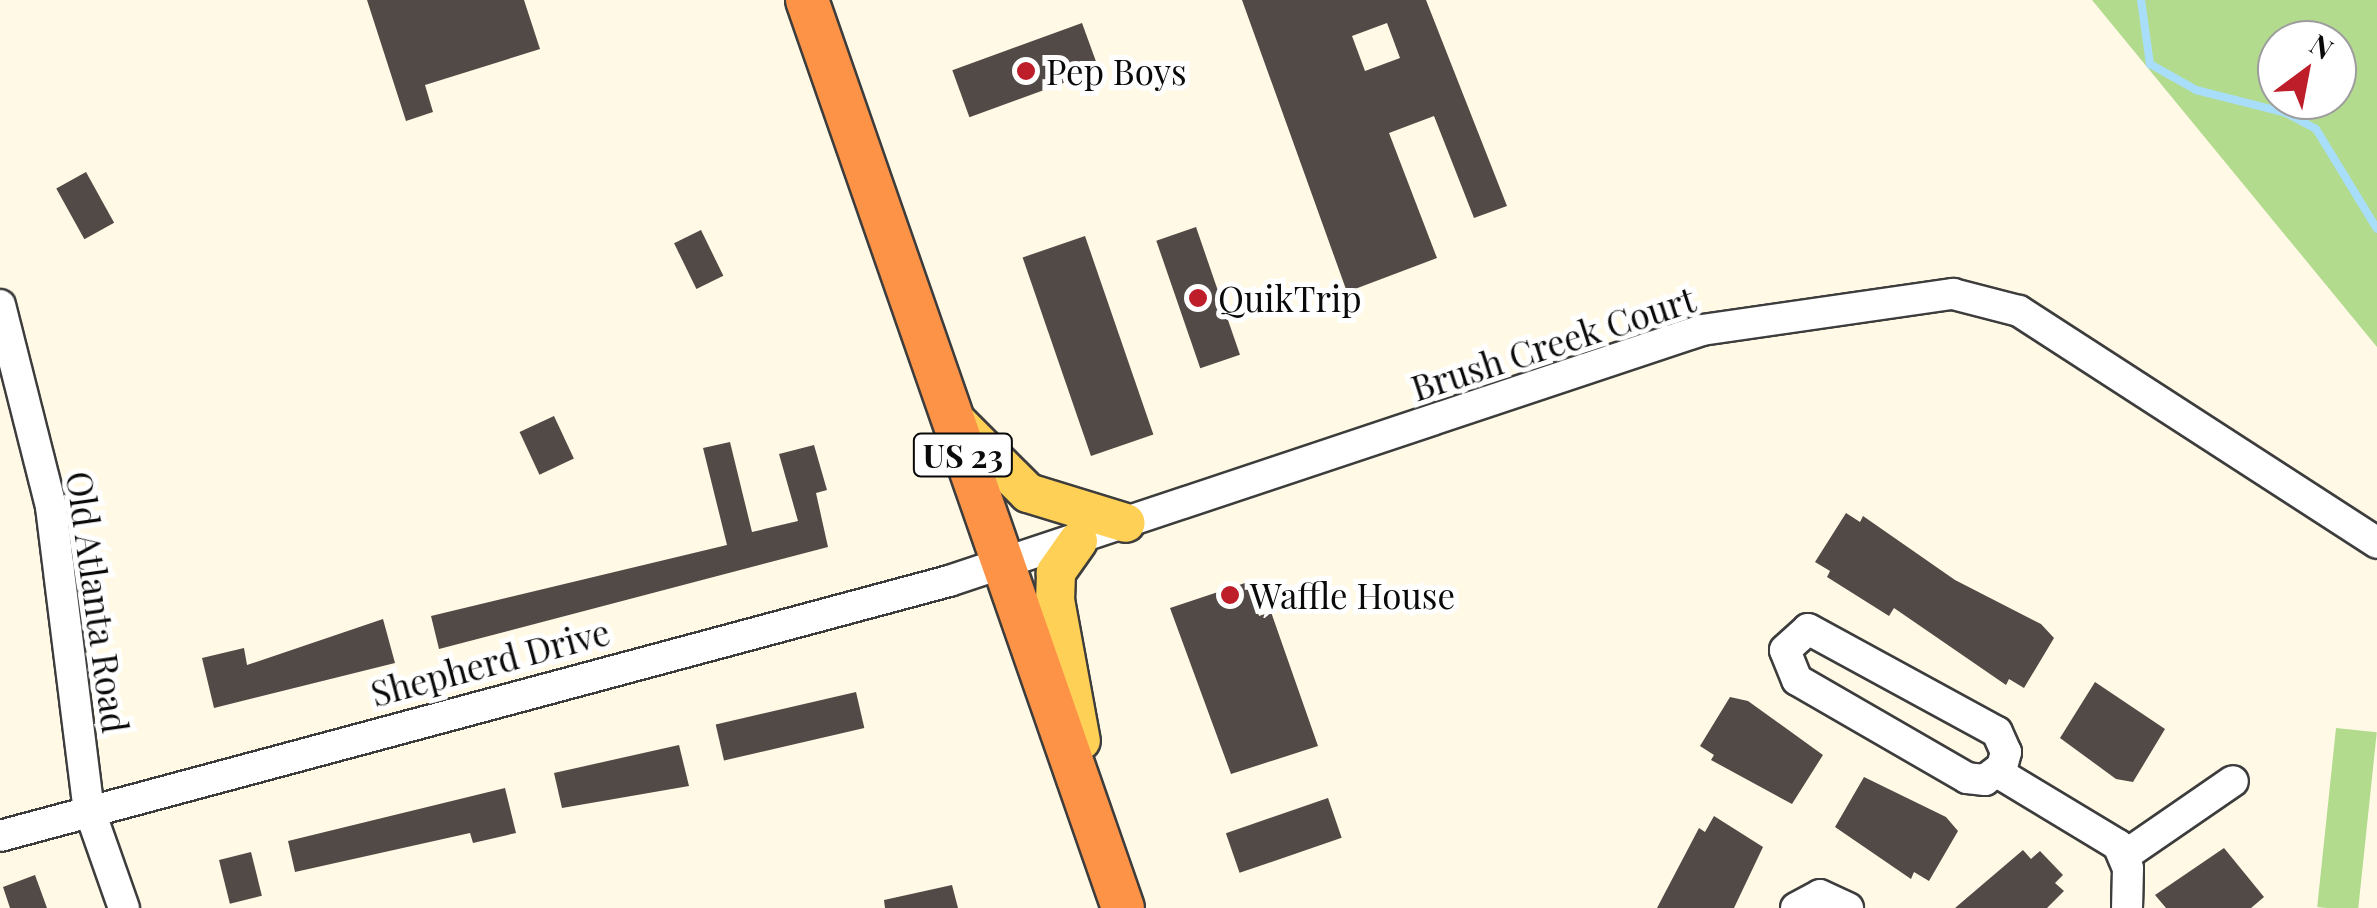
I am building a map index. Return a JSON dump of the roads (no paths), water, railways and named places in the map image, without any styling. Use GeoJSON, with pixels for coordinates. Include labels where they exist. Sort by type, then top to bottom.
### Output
{"type":"FeatureCollection","features":[{"type":"Feature","properties":{"kind":"highway","name":"US 23"},"geometry":{"type":"LineString","coordinates":[[807,0],[1001,565],[1124,908]]}},
{"type":"Feature","properties":{"kind":"main road"},"geometry":{"type":"LineString","coordinates":[[948,411],[1028,494],[1126,524]]}},
{"type":"Feature","properties":{"kind":"main road"},"geometry":{"type":"LineString","coordinates":[[1078,541],[1056,572],[1055,600],[1102,841]]}},
{"type":"Feature","properties":{"kind":"street","name":"Brush Creek Court"},"geometry":{"type":"LineString","coordinates":[[1001,565],[1702,330],[1953,294],[2018,311],[2377,543]]}},
{"type":"Feature","properties":{"kind":"street","name":"Old Atlanta Road"},"geometry":{"type":"LineString","coordinates":[[0,304],[51,507],[88,806],[124,908]]}},
{"type":"Feature","properties":{"kind":"street","name":"Shepherd Drive"},"geometry":{"type":"LineString","coordinates":[[0,836],[88,806],[1001,565]]}},
{"type":"Feature","properties":{"kind":"street"},"geometry":{"type":"LineString","coordinates":[[1997,772],[2006,752],[1997,732],[1819,630],[1801,631],[1787,644],[1791,675],[1858,716],[1967,778],[1997,772],[2108,836],[2124,856],[2127,908]]}},
{"type":"Feature","properties":{"kind":"street"},"geometry":{"type":"LineString","coordinates":[[1858,716],[1886,668]]}},
{"type":"Feature","properties":{"kind":"street"},"geometry":{"type":"LineString","coordinates":[[2124,856],[2233,782]]}},
{"type":"Feature","properties":{"kind":"street"},"geometry":{"type":"LineString","coordinates":[[1796,908],[1820,894],[1848,908]]}},
{"type":"Feature","properties":{"kind":"waterway"},"geometry":{"type":"LineString","coordinates":[[2141,0],[2150,64],[2196,90],[2286,113],[2316,129],[2377,229]]}},
{"type":"Feature","properties":{"kind":"place","name":"Pep Boys"},"geometry":{"type":"Point","coordinates":[1026,71]}},
{"type":"Feature","properties":{"kind":"place","name":"QuikTrip"},"geometry":{"type":"Point","coordinates":[1198,298]}},
{"type":"Feature","properties":{"kind":"place","name":"Waffle House"},"geometry":{"type":"Point","coordinates":[1230,595]}}]}
